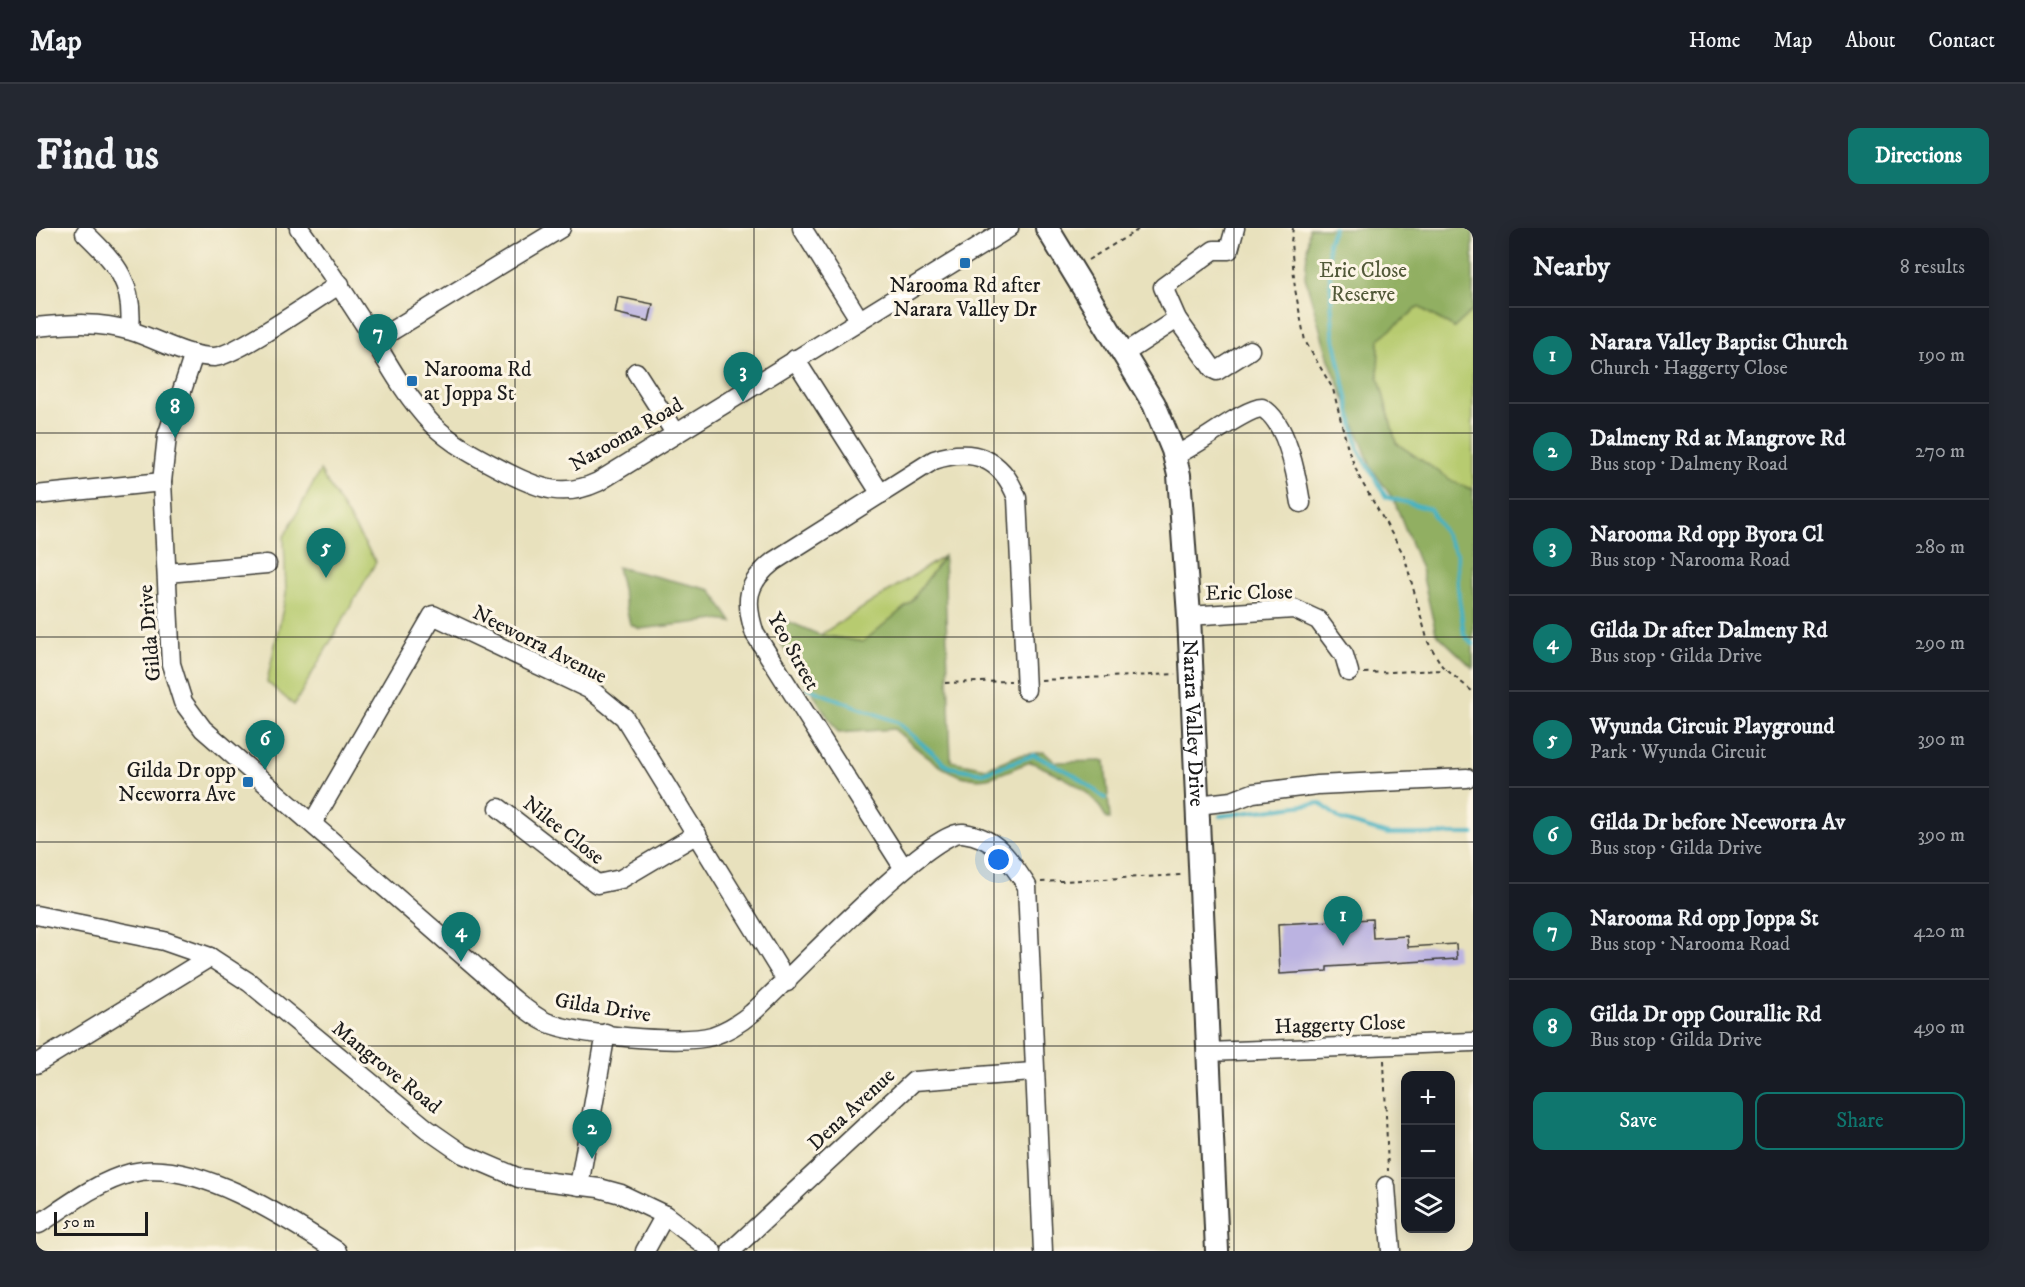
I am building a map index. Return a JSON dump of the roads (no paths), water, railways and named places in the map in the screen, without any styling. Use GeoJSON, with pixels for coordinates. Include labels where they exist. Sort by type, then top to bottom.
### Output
{"type":"FeatureCollection","features":[{"type":"Feature","properties":{"kind":"main road","name":"Narara Valley Drive"},"geometry":{"type":"LineString","coordinates":[[1047,228],[1154,404],[1174,456],[1183,504],[1217,1251]]}},
{"type":"Feature","properties":{"kind":"street","name":"Narooma Road"},"geometry":{"type":"LineString","coordinates":[[299,228],[340,284],[410,396],[433,425],[470,454],[540,488],[562,492],[587,487],[1009,228]]}},
{"type":"Feature","properties":{"kind":"street"},"geometry":{"type":"LineString","coordinates":[[375,341],[561,228]]}},
{"type":"Feature","properties":{"kind":"street"},"geometry":{"type":"LineString","coordinates":[[802,228],[860,319]]}},
{"type":"Feature","properties":{"kind":"street"},"geometry":{"type":"LineString","coordinates":[[1235,228],[1229,250],[1214,250],[1162,287],[1177,319],[1206,363],[1217,371],[1250,350]]}},
{"type":"Feature","properties":{"kind":"street"},"geometry":{"type":"LineString","coordinates":[[85,233],[107,254],[125,281],[132,301],[129,330]]}},
{"type":"Feature","properties":{"kind":"street"},"geometry":{"type":"LineString","coordinates":[[36,327],[87,323],[129,330],[194,354],[214,357],[235,350],[340,284]]}},
{"type":"Feature","properties":{"kind":"street"},"geometry":{"type":"LineString","coordinates":[[1125,353],[1177,319]]}},
{"type":"Feature","properties":{"kind":"street","name":"Gilda Drive"},"geometry":{"type":"LineString","coordinates":[[194,354],[167,436],[162,482],[171,664],[183,702],[203,729],[534,1016],[563,1028],[671,1040],[712,1036],[736,1025],[787,982],[903,867],[932,845],[960,832],[989,839],[1007,856],[1027,886],[1042,1251]]}},
{"type":"Feature","properties":{"kind":"street"},"geometry":{"type":"LineString","coordinates":[[795,359],[881,494]]}},
{"type":"Feature","properties":{"kind":"street"},"geometry":{"type":"LineString","coordinates":[[636,372],[675,433]]}},
{"type":"Feature","properties":{"kind":"street"},"geometry":{"type":"LineString","coordinates":[[1174,456],[1193,448],[1249,411],[1262,408],[1268,411],[1276,423],[1295,466],[1301,503]]}},
{"type":"Feature","properties":{"kind":"street","name":"Yeo Street"},"geometry":{"type":"LineString","coordinates":[[903,867],[754,634],[749,608],[751,588],[763,570],[934,460],[963,453],[986,460],[1007,478],[1017,498],[1020,517],[1026,685]]}},
{"type":"Feature","properties":{"kind":"street"},"geometry":{"type":"LineString","coordinates":[[36,495],[162,482]]}},
{"type":"Feature","properties":{"kind":"street"},"geometry":{"type":"LineString","coordinates":[[167,573],[267,564]]}},
{"type":"Feature","properties":{"kind":"street","name":"Eric Close"},"geometry":{"type":"LineString","coordinates":[[1189,616],[1294,609],[1318,620],[1333,638],[1348,670]]}},
{"type":"Feature","properties":{"kind":"street","name":"Neeworra Avenue"},"geometry":{"type":"LineString","coordinates":[[313,822],[433,615],[591,690],[624,717],[787,982]]}},
{"type":"Feature","properties":{"kind":"street"},"geometry":{"type":"LineString","coordinates":[[1197,805],[1232,801],[1253,793],[1317,785],[1467,778]]}},
{"type":"Feature","properties":{"kind":"street","name":"Nilee Close"},"geometry":{"type":"LineString","coordinates":[[500,808],[597,884],[621,879],[697,834]]}},
{"type":"Feature","properties":{"kind":"street","name":"Mangrove Road"},"geometry":{"type":"LineString","coordinates":[[36,915],[164,941],[210,957],[250,983],[427,1130],[463,1154],[519,1178],[621,1194],[665,1215],[712,1251]]}},
{"type":"Feature","properties":{"kind":"street"},"geometry":{"type":"LineString","coordinates":[[36,1064],[210,957]]}},
{"type":"Feature","properties":{"kind":"street"},"geometry":{"type":"LineString","coordinates":[[579,1186],[606,1033]]}},
{"type":"Feature","properties":{"kind":"street","name":"Haggerty Close"},"geometry":{"type":"LineString","coordinates":[[1208,1052],[1473,1042]]}},
{"type":"Feature","properties":{"kind":"street","name":"Dena Avenue"},"geometry":{"type":"LineString","coordinates":[[731,1251],[914,1081],[1033,1072]]}},
{"type":"Feature","properties":{"kind":"street"},"geometry":{"type":"LineString","coordinates":[[36,1221],[39,1224],[88,1192],[130,1173],[151,1169],[171,1171],[240,1196],[303,1228],[337,1251]]}},
{"type":"Feature","properties":{"kind":"street"},"geometry":{"type":"LineString","coordinates":[[1386,1186],[1391,1251]]}},
{"type":"Feature","properties":{"kind":"street"},"geometry":{"type":"LineString","coordinates":[[645,1251],[665,1215]]}},
{"type":"Feature","properties":{"kind":"waterway"},"geometry":{"type":"LineString","coordinates":[[1334,228],[1328,242],[1333,332],[1358,449],[1386,497],[1430,509],[1457,554],[1458,588],[1464,635],[1473,644]]}},
{"type":"Feature","properties":{"kind":"waterway"},"geometry":{"type":"LineString","coordinates":[[807,688],[897,722],[949,767],[983,773],[1034,755],[1073,774],[1105,798]]}},
{"type":"Feature","properties":{"kind":"waterway"},"geometry":{"type":"LineString","coordinates":[[1220,816],[1320,803],[1341,820],[1388,834],[1473,834]]}},
{"type":"Feature","properties":{"kind":"place","name":"Narooma Rd after Narara Valley Dr"},"geometry":{"type":"Point","coordinates":[965,263]}},
{"type":"Feature","properties":{"kind":"place","name":"Narooma Rd opp Joppa St"},"geometry":{"type":"Point","coordinates":[378,364]}},
{"type":"Feature","properties":{"kind":"place","name":"Narooma Rd at Joppa St"},"geometry":{"type":"Point","coordinates":[412,381]}},
{"type":"Feature","properties":{"kind":"place","name":"Narooma Rd opp Byora Cl"},"geometry":{"type":"Point","coordinates":[743,402]}},
{"type":"Feature","properties":{"kind":"place","name":"Gilda Dr opp Courallie Rd"},"geometry":{"type":"Point","coordinates":[175,438]}},
{"type":"Feature","properties":{"kind":"place","name":"Wyunda Circuit Playground"},"geometry":{"type":"Point","coordinates":[326,578]}},
{"type":"Feature","properties":{"kind":"place","name":"Gilda Dr before Neeworra Av"},"geometry":{"type":"Point","coordinates":[265,770]}},
{"type":"Feature","properties":{"kind":"place","name":"Gilda Dr opp Neeworra Ave"},"geometry":{"type":"Point","coordinates":[248,782]}},
{"type":"Feature","properties":{"kind":"place","name":"Narara Valley Baptist Church"},"geometry":{"type":"Point","coordinates":[1343,946]}},
{"type":"Feature","properties":{"kind":"place","name":"Gilda Dr after Dalmeny Rd"},"geometry":{"type":"Point","coordinates":[461,962]}},
{"type":"Feature","properties":{"kind":"place","name":"Dalmeny Rd at Mangrove Rd"},"geometry":{"type":"Point","coordinates":[592,1159]}},
{"type":"Feature","properties":{"kind":"park label","name":"Eric Close Reserve"},"geometry":{"type":"Point","coordinates":[1363,282]}}]}
